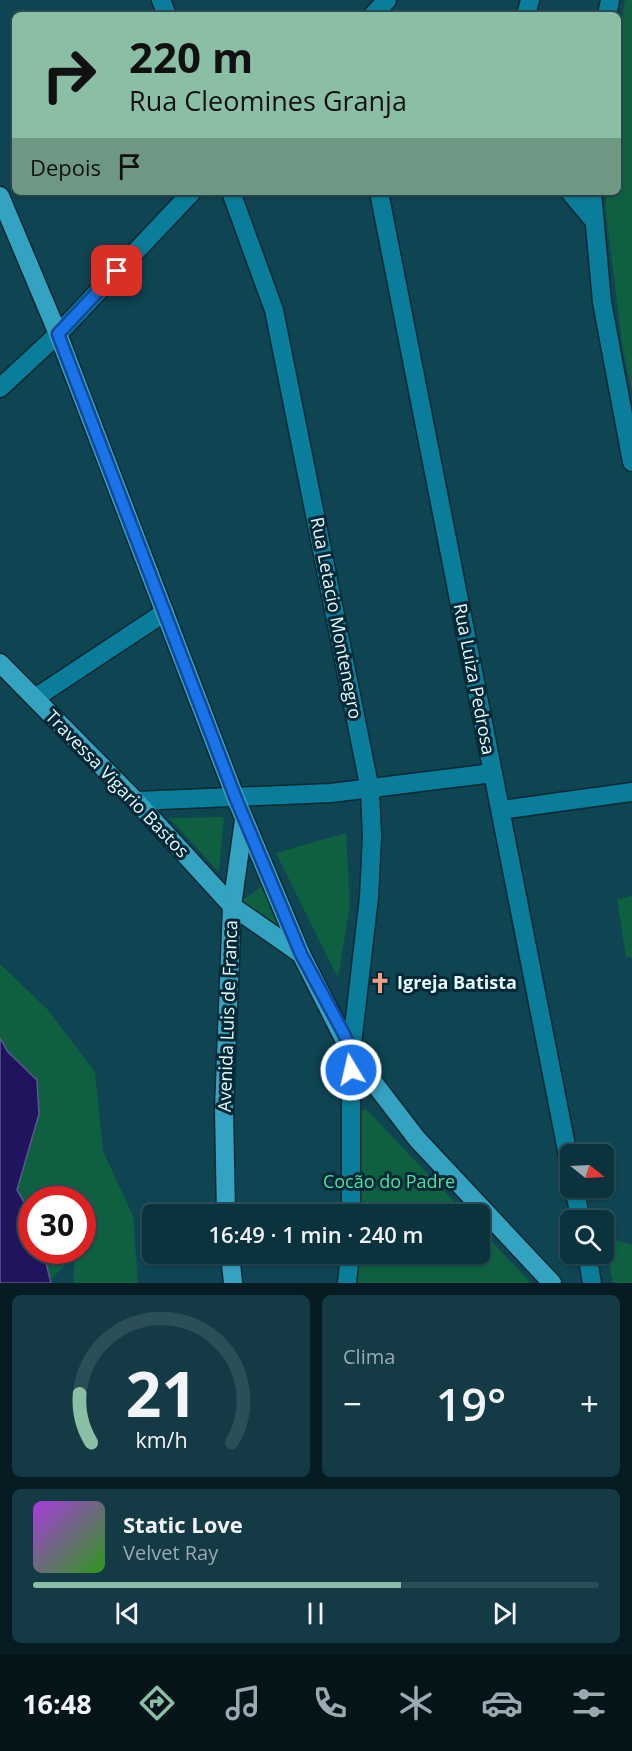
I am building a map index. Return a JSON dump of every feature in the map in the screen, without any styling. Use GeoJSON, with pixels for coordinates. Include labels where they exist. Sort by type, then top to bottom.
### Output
{"type":"FeatureCollection","features":[{"type":"Feature","properties":{"kind":"main road"},"geometry":{"type":"LineString","coordinates":[[0,196],[58,334],[236,799],[301,954],[351,1053],[417,1139],[552,1283]]}},
{"type":"Feature","properties":{"kind":"main road","name":"Travessa Vigario Bastos"},"geometry":{"type":"LineString","coordinates":[[0,663],[136,801],[231,906],[301,954]]}},
{"type":"Feature","properties":{"kind":"main road","name":"Avenida Luis de Franca"},"geometry":{"type":"LineString","coordinates":[[226,1204],[224,1109],[231,906],[244,818]]}},
{"type":"Feature","properties":{"kind":"main road"},"geometry":{"type":"LineString","coordinates":[[231,1264],[233,1283]]}},
{"type":"Feature","properties":{"kind":"street"},"geometry":{"type":"LineString","coordinates":[[376,12],[387,0]]}},
{"type":"Feature","properties":{"kind":"street"},"geometry":{"type":"LineString","coordinates":[[0,388],[58,334],[189,195]]}},
{"type":"Feature","properties":{"kind":"street","name":"Rua Letacio Montenegro"},"geometry":{"type":"LineString","coordinates":[[232,195],[259,266],[276,320],[370,790],[372,837],[369,897],[351,1053]]}},
{"type":"Feature","properties":{"kind":"street","name":"Rua Luiza Pedrosa"},"geometry":{"type":"LineString","coordinates":[[380,195],[566,1144]]}},
{"type":"Feature","properties":{"kind":"street"},"geometry":{"type":"LineString","coordinates":[[572,195],[595,222]]}},
{"type":"Feature","properties":{"kind":"street"},"geometry":{"type":"LineString","coordinates":[[592,195],[602,302],[632,462]]}},
{"type":"Feature","properties":{"kind":"street"},"geometry":{"type":"LineString","coordinates":[[35,698],[165,612]]}},
{"type":"Feature","properties":{"kind":"street"},"geometry":{"type":"LineString","coordinates":[[136,801],[236,799],[370,790],[494,773]]}},
{"type":"Feature","properties":{"kind":"street"},"geometry":{"type":"LineString","coordinates":[[501,810],[632,792]]}},
{"type":"Feature","properties":{"kind":"street"},"geometry":{"type":"LineString","coordinates":[[351,1053],[351,1204]]}},
{"type":"Feature","properties":{"kind":"street"},"geometry":{"type":"LineString","coordinates":[[347,1283],[349,1264]]}},
{"type":"Feature","properties":{"kind":"street"},"geometry":{"type":"LineString","coordinates":[[589,1264],[592,1283]]}},
{"type":"Feature","properties":{"kind":"green space"},"geometry":{"type":"Polygon","coordinates":[[[625,0],[632,0],[632,393],[623,350],[605,206],[606,195],[621,195],[621,22],[625,0]]]}},
{"type":"Feature","properties":{"kind":"green space"},"geometry":{"type":"Polygon","coordinates":[[[224,817],[219,872],[169,818],[224,817]]]}},
{"type":"Feature","properties":{"kind":"green space"},"geometry":{"type":"Polygon","coordinates":[[[346,833],[350,905],[338,978],[276,853],[346,833]]]}},
{"type":"Feature","properties":{"kind":"green space"},"geometry":{"type":"Polygon","coordinates":[[[265,884],[295,953],[259,926],[243,900],[265,884]]]}},
{"type":"Feature","properties":{"kind":"green space"},"geometry":{"type":"Polygon","coordinates":[[[632,896],[632,958],[626,957],[617,899],[632,896]]]}},
{"type":"Feature","properties":{"kind":"green space"},"geometry":{"type":"Polygon","coordinates":[[[0,964],[47,1009],[95,1072],[103,1151],[133,1216],[138,1283],[73,1283],[74,1264],[96,1264],[96,1186],[18,1186],[18,1193],[16,1190],[37,1080],[8,1052],[0,1038],[0,964]]]}},
{"type":"Feature","properties":{"kind":"green space","name":"Cocão do Padre"},"geometry":{"type":"Polygon","coordinates":[[[360,1110],[367,1110],[457,1204],[352,1204],[360,1110]]]}},
{"type":"Feature","properties":{"kind":"green space","name":"Cocão do Padre"},"geometry":{"type":"Polygon","coordinates":[[[490,1240],[531,1283],[343,1283],[346,1264],[490,1264],[490,1240]]]}},
{"type":"Feature","properties":{"kind":"green space"},"geometry":{"type":"Polygon","coordinates":[[[614,1240],[632,1244],[632,1283],[613,1283],[609,1264],[614,1264],[614,1240]]]}},
{"type":"Feature","properties":{"kind":"green space"},"geometry":{"type":"Polygon","coordinates":[[[46,1264],[66,1264],[50,1280],[46,1264]]]}},
{"type":"Feature","properties":{"kind":"shaded area"},"geometry":{"type":"Polygon","coordinates":[[[0,1038],[8,1052],[37,1080],[39,1114],[17,1190],[18,1264],[46,1264],[51,1283],[0,1283],[0,1038]]]}},
{"type":"Feature","properties":{"kind":"place","name":"Igreja Batista"},"geometry":{"type":"Point","coordinates":[380,983]}},
{"type":"Feature","properties":{"kind":"route"},"geometry":{"type":"LineString","coordinates":[[117,271],[58,334],[236,799],[301,954],[345,1036],[351,1053],[351,1070]]}}]}
